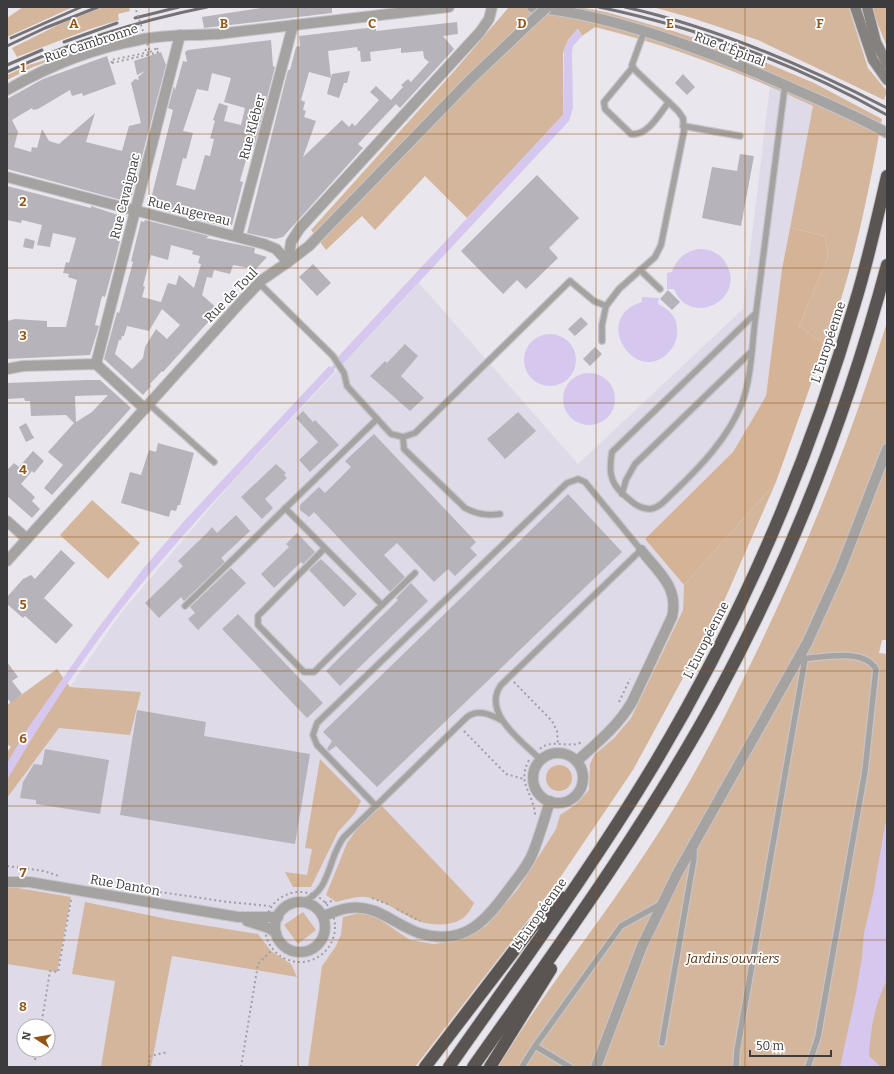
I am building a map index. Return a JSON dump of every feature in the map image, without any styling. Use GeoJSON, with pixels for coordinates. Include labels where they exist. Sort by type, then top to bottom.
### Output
{"type":"FeatureCollection","features":[{"type":"Feature","properties":{"kind":"highway","name":"L'Européenne"},"geometry":{"type":"LineString","coordinates":[[449,1067],[586,872],[655,762],[692,698],[734,618],[775,527],[811,438],[846,335],[866,264],[887,176]]}},
{"type":"Feature","properties":{"kind":"highway"},"geometry":{"type":"LineString","coordinates":[[473,1067],[596,892],[643,820],[700,725],[732,666],[782,564],[811,495],[846,402],[887,266]]}},
{"type":"Feature","properties":{"kind":"highway"},"geometry":{"type":"LineString","coordinates":[[426,1067],[532,928],[586,872]]}},
{"type":"Feature","properties":{"kind":"highway"},"geometry":{"type":"LineString","coordinates":[[490,1067],[542,984],[596,892]]}},
{"type":"Feature","properties":{"kind":"main road"},"geometry":{"type":"LineString","coordinates":[[855,7],[873,60],[887,80]]}},
{"type":"Feature","properties":{"kind":"main road"},"geometry":{"type":"LineString","coordinates":[[867,7],[876,42],[887,64]]}},
{"type":"Feature","properties":{"kind":"street","name":"Rue Cambronne"},"geometry":{"type":"LineString","coordinates":[[7,90],[32,76],[77,58],[142,39],[180,35],[218,34],[449,7]]}},
{"type":"Feature","properties":{"kind":"street"},"geometry":{"type":"LineString","coordinates":[[288,262],[292,242],[300,228],[480,32],[490,19],[492,7]]}},
{"type":"Feature","properties":{"kind":"street","name":"Rue d'Épinal"},"geometry":{"type":"LineString","coordinates":[[532,7],[591,17],[644,32],[716,57],[785,85],[856,117],[887,133]]}},
{"type":"Feature","properties":{"kind":"street","name":"Rue de Toul"},"geometry":{"type":"LineString","coordinates":[[7,562],[258,284],[309,246],[466,85],[547,7]]}},
{"type":"Feature","properties":{"kind":"street","name":"Rue Kléber"},"geometry":{"type":"LineString","coordinates":[[236,236],[293,25]]}},
{"type":"Feature","properties":{"kind":"street","name":"Rue Cavaignac"},"geometry":{"type":"LineString","coordinates":[[96,364],[180,35]]}},
{"type":"Feature","properties":{"kind":"street","name":"Rue Augereau"},"geometry":{"type":"LineString","coordinates":[[7,177],[270,246],[276,249],[288,262]]}},
{"type":"Feature","properties":{"kind":"street"},"geometry":{"type":"LineString","coordinates":[[7,369],[23,366],[96,364],[147,406]]}},
{"type":"Feature","properties":{"kind":"street"},"geometry":{"type":"LineString","coordinates":[[596,1067],[642,946],[662,904],[694,844],[802,659],[884,467],[887,449]]}},
{"type":"Feature","properties":{"kind":"street"},"geometry":{"type":"LineString","coordinates":[[7,522],[27,539]]}},
{"type":"Feature","properties":{"kind":"street"},"geometry":{"type":"LineString","coordinates":[[577,761],[611,731],[624,715],[632,702],[672,618],[675,605],[672,592],[641,550]]}},
{"type":"Feature","properties":{"kind":"street"},"geometry":{"type":"LineString","coordinates":[[558,753],[568,755],[577,761],[583,775],[583,783],[578,793],[565,802],[550,801],[538,792],[534,783],[538,757],[558,753]]}},
{"type":"Feature","properties":{"kind":"street"},"geometry":{"type":"LineString","coordinates":[[328,915],[348,908],[361,907],[374,910],[424,934],[444,936],[467,931],[489,915],[524,870],[534,851],[550,801]]}},
{"type":"Feature","properties":{"kind":"street","name":"Rue Danton"},"geometry":{"type":"LineString","coordinates":[[7,882],[29,882],[265,922],[276,933]]}},
{"type":"Feature","properties":{"kind":"street"},"geometry":{"type":"LineString","coordinates":[[302,902],[313,905],[328,915],[324,937],[316,947],[309,951],[297,952],[290,950],[281,943],[276,933],[275,925],[278,916],[288,905],[302,902]]}},
{"type":"Feature","properties":{"kind":"street","name":"Rue Danton"},"geometry":{"type":"LineString","coordinates":[[265,922],[278,916]]}},
{"type":"Feature","properties":{"kind":"lane"},"geometry":{"type":"LineString","coordinates":[[602,341],[602,326],[606,306],[619,289],[655,257],[661,244],[683,126],[680,114],[670,102],[634,70],[632,64],[644,32]]}},
{"type":"Feature","properties":{"kind":"lane"},"geometry":{"type":"LineString","coordinates":[[633,67],[604,102],[605,108],[631,134],[638,135],[646,131],[670,102]]}},
{"type":"Feature","properties":{"kind":"lane"},"geometry":{"type":"LineString","coordinates":[[756,313],[612,452],[609,465],[612,484],[639,508],[650,509],[660,505],[700,467],[717,447],[742,403],[746,388],[751,352],[756,313],[785,85]]}},
{"type":"Feature","properties":{"kind":"lane"},"geometry":{"type":"LineString","coordinates":[[683,126],[740,136]]}},
{"type":"Feature","properties":{"kind":"lane"},"geometry":{"type":"LineString","coordinates":[[640,270],[660,289]]}},
{"type":"Feature","properties":{"kind":"lane"},"geometry":{"type":"LineString","coordinates":[[258,284],[335,359],[344,373],[346,386],[391,434],[403,437],[415,433],[438,412],[570,281],[594,301],[606,306]]}},
{"type":"Feature","properties":{"kind":"lane"},"geometry":{"type":"LineString","coordinates":[[622,494],[626,480],[635,464],[751,352]]}},
{"type":"Feature","properties":{"kind":"lane"},"geometry":{"type":"LineString","coordinates":[[147,406],[214,462]]}},
{"type":"Feature","properties":{"kind":"lane"},"geometry":{"type":"LineString","coordinates":[[185,606],[377,418]]}},
{"type":"Feature","properties":{"kind":"lane"},"geometry":{"type":"LineString","coordinates":[[403,437],[404,449],[465,508],[475,513],[487,516],[500,514]]}},
{"type":"Feature","properties":{"kind":"lane"},"geometry":{"type":"LineString","coordinates":[[376,806],[315,742],[315,727],[326,714],[571,480],[578,478],[585,482],[641,550],[501,685],[496,697],[495,707],[501,720]]}},
{"type":"Feature","properties":{"kind":"lane"},"geometry":{"type":"LineString","coordinates":[[285,508],[382,605]]}},
{"type":"Feature","properties":{"kind":"lane"},"geometry":{"type":"LineString","coordinates":[[326,548],[258,616],[258,625],[304,672],[314,672],[415,573]]}},
{"type":"Feature","properties":{"kind":"lane"},"geometry":{"type":"LineString","coordinates":[[736,1067],[738,1043],[802,659],[842,656],[863,658],[873,664],[876,669],[865,771],[818,1037],[808,1067]]}},
{"type":"Feature","properties":{"kind":"lane"},"geometry":{"type":"LineString","coordinates":[[302,902],[315,895],[324,885],[341,841],[471,714],[479,712],[489,714],[501,720],[538,757]]}},
{"type":"Feature","properties":{"kind":"lane"},"geometry":{"type":"LineString","coordinates":[[662,1043],[694,858],[694,844]]}},
{"type":"Feature","properties":{"kind":"lane"},"geometry":{"type":"LineString","coordinates":[[522,1067],[535,1046],[621,926],[662,904]]}},
{"type":"Feature","properties":{"kind":"lane"},"geometry":{"type":"LineString","coordinates":[[535,1046],[570,1067]]}},
{"type":"Feature","properties":{"kind":"path"},"geometry":{"type":"LineString","coordinates":[[135,7],[150,52]]}},
{"type":"Feature","properties":{"kind":"path"},"geometry":{"type":"LineString","coordinates":[[142,39],[147,55]]}},
{"type":"Feature","properties":{"kind":"path"},"geometry":{"type":"LineString","coordinates":[[157,48],[159,52],[112,63],[111,60],[150,52],[157,48]]}},
{"type":"Feature","properties":{"kind":"path"},"geometry":{"type":"LineString","coordinates":[[509,678],[552,721],[557,731],[558,744]]}},
{"type":"Feature","properties":{"kind":"path"},"geometry":{"type":"LineString","coordinates":[[617,706],[631,678]]}},
{"type":"Feature","properties":{"kind":"path"},"geometry":{"type":"LineString","coordinates":[[459,725],[506,774],[524,779]]}},
{"type":"Feature","properties":{"kind":"path"},"geometry":{"type":"LineString","coordinates":[[534,818],[534,811],[525,787],[524,779],[527,762],[538,757],[543,746],[558,744],[574,745],[581,742],[586,737]]}},
{"type":"Feature","properties":{"kind":"path"},"geometry":{"type":"LineString","coordinates":[[7,866],[44,871],[62,877]]}},
{"type":"Feature","properties":{"kind":"path"},"geometry":{"type":"LineString","coordinates":[[135,889],[228,902],[272,906]]}},
{"type":"Feature","properties":{"kind":"path"},"geometry":{"type":"LineString","coordinates":[[302,892],[315,895],[325,903],[328,915],[335,926],[333,940],[326,951],[315,959],[302,963],[291,962],[272,950],[266,939],[265,922],[272,906],[280,898],[290,893],[302,892]]}},
{"type":"Feature","properties":{"kind":"path"},"geometry":{"type":"LineString","coordinates":[[365,897],[383,902],[421,922]]}},
{"type":"Feature","properties":{"kind":"path"},"geometry":{"type":"LineString","coordinates":[[42,1018],[50,971],[58,972],[71,899]]}},
{"type":"Feature","properties":{"kind":"path"},"geometry":{"type":"LineString","coordinates":[[325,903],[338,899]]}},
{"type":"Feature","properties":{"kind":"path"},"geometry":{"type":"LineString","coordinates":[[241,1067],[258,964],[272,950]]}},
{"type":"Feature","properties":{"kind":"path"},"geometry":{"type":"LineString","coordinates":[[148,1067],[150,1056],[168,1052]]}},
{"type":"Feature","properties":{"kind":"shaded area"},"geometry":{"type":"Polygon","coordinates":[[[871,7],[887,7],[887,47],[871,7]]]}},
{"type":"Feature","properties":{"kind":"shaded area"},"geometry":{"type":"Polygon","coordinates":[[[577,29],[582,36],[573,46],[572,52],[573,108],[569,121],[341,366],[335,360],[563,115],[564,49],[568,40],[577,29]]]}},
{"type":"Feature","properties":{"kind":"shaded area"},"geometry":{"type":"Polygon","coordinates":[[[770,86],[814,106],[782,269],[766,396],[733,452],[645,539],[684,585],[683,610],[631,718],[614,738],[594,755],[590,764],[595,804],[453,986],[341,934],[336,946],[322,966],[308,1067],[7,1067],[7,798],[89,688],[70,687],[121,613],[233,481],[419,283],[578,464],[743,309],[770,86]]]}},
{"type":"Feature","properties":{"kind":"shaded area"},"geometry":{"type":"Polygon","coordinates":[[[790,228],[825,236],[828,257],[799,326],[825,345],[776,482],[684,585],[645,539],[733,452],[766,396],[782,269],[790,228]]]}},
{"type":"Feature","properties":{"kind":"shaded area"},"geometry":{"type":"Polygon","coordinates":[[[698,249],[710,250],[717,253],[725,262],[730,275],[729,287],[724,297],[714,304],[703,308],[692,307],[682,301],[674,289],[667,289],[667,273],[672,272],[676,263],[682,257],[689,252],[698,249]]]}},
{"type":"Feature","properties":{"kind":"shaded area"},"geometry":{"type":"Polygon","coordinates":[[[642,297],[659,298],[658,304],[666,308],[672,314],[677,325],[677,336],[674,346],[667,354],[654,361],[642,361],[631,355],[623,345],[619,333],[620,321],[627,310],[642,302],[642,297]]]}},
{"type":"Feature","properties":{"kind":"shaded area"},"geometry":{"type":"Polygon","coordinates":[[[550,334],[564,338],[572,346],[576,360],[572,374],[564,382],[550,386],[536,382],[528,374],[524,360],[528,346],[536,338],[550,334]]]}},
{"type":"Feature","properties":{"kind":"shaded area"},"geometry":{"type":"Polygon","coordinates":[[[329,366],[335,371],[217,498],[128,600],[73,675],[7,780],[7,763],[28,728],[96,631],[143,569],[185,520],[329,366]]]}},
{"type":"Feature","properties":{"kind":"shaded area"},"geometry":{"type":"Polygon","coordinates":[[[589,373],[603,377],[611,385],[615,399],[611,413],[603,421],[589,425],[575,421],[567,413],[563,399],[567,385],[575,377],[589,373]]]}},
{"type":"Feature","properties":{"kind":"shaded area"},"geometry":{"type":"Polygon","coordinates":[[[559,765],[568,769],[572,778],[568,787],[559,791],[550,787],[546,778],[550,769],[559,765]]]}},
{"type":"Feature","properties":{"kind":"shaded area"},"geometry":{"type":"Polygon","coordinates":[[[887,820],[887,980],[879,998],[874,1017],[869,1056],[881,1067],[840,1067],[856,993],[864,933],[873,895],[887,820]]]}},
{"type":"Feature","properties":{"kind":"green space"},"geometry":{"type":"Polygon","coordinates":[[[23,7],[73,7],[7,37],[7,18],[23,7]]]}},
{"type":"Feature","properties":{"kind":"green space"},"geometry":{"type":"Polygon","coordinates":[[[103,7],[129,7],[130,11],[118,14],[119,20],[90,29],[17,57],[12,48],[60,24],[103,7]]]}},
{"type":"Feature","properties":{"kind":"green space"},"geometry":{"type":"Polygon","coordinates":[[[509,7],[578,7],[606,12],[673,31],[750,56],[814,83],[882,119],[852,262],[825,345],[799,326],[828,257],[825,236],[790,228],[813,106],[760,82],[706,61],[623,34],[595,27],[582,36],[578,29],[568,40],[563,53],[563,115],[467,218],[425,176],[375,230],[362,216],[326,250],[311,230],[455,70],[509,7]]]}},
{"type":"Feature","properties":{"kind":"green space"},"geometry":{"type":"Polygon","coordinates":[[[653,7],[849,8],[868,68],[887,91],[884,100],[758,40],[653,7]]]}},
{"type":"Feature","properties":{"kind":"green space"},"geometry":{"type":"Polygon","coordinates":[[[87,47],[33,67],[7,80],[7,75],[29,65],[87,47]]]}},
{"type":"Feature","properties":{"kind":"green space","name":"Jardins ouvriers"},"geometry":{"type":"Polygon","coordinates":[[[887,322],[887,640],[882,640],[879,653],[887,654],[887,1067],[498,1067],[537,1007],[621,889],[661,829],[698,766],[721,722],[773,616],[810,533],[843,450],[887,322]]]}},
{"type":"Feature","properties":{"kind":"green space"},"geometry":{"type":"Polygon","coordinates":[[[776,482],[721,608],[633,770],[555,885],[415,1067],[308,1067],[322,966],[336,946],[341,934],[343,917],[359,913],[373,915],[410,940],[434,944],[454,941],[486,926],[518,889],[556,829],[560,815],[575,805],[589,790],[590,764],[594,755],[614,738],[631,718],[683,610],[684,585],[776,482]]]}},
{"type":"Feature","properties":{"kind":"green space"},"geometry":{"type":"Polygon","coordinates":[[[92,500],[140,543],[108,579],[60,535],[92,500]]]}},
{"type":"Feature","properties":{"kind":"green space"},"geometry":{"type":"Polygon","coordinates":[[[57,669],[70,687],[141,692],[130,735],[59,728],[7,798],[7,752],[11,747],[7,744],[7,705],[57,669]]]}},
{"type":"Feature","properties":{"kind":"green space"},"geometry":{"type":"Polygon","coordinates":[[[320,759],[361,801],[355,813],[338,832],[311,887],[293,887],[285,872],[307,875],[312,849],[305,848],[320,759]]]}},
{"type":"Feature","properties":{"kind":"green space"},"geometry":{"type":"Polygon","coordinates":[[[381,805],[474,903],[464,918],[447,924],[423,923],[377,900],[362,897],[336,902],[326,895],[347,843],[360,825],[381,805]]]}},
{"type":"Feature","properties":{"kind":"green space"},"geometry":{"type":"Polygon","coordinates":[[[12,887],[71,897],[57,972],[7,964],[7,888],[12,887]]]}},
{"type":"Feature","properties":{"kind":"green space"},"geometry":{"type":"Polygon","coordinates":[[[85,902],[172,920],[258,934],[271,951],[291,964],[297,977],[172,956],[151,1067],[101,1067],[115,981],[72,974],[85,902]]]}},
{"type":"Feature","properties":{"kind":"green space"},"geometry":{"type":"Polygon","coordinates":[[[303,912],[316,930],[298,944],[284,925],[303,912]]]}},
{"type":"Feature","properties":{"kind":"building"},"geometry":{"type":"Polygon","coordinates":[[[268,7],[332,7],[332,13],[204,28],[202,17],[268,7]]]}},
{"type":"Feature","properties":{"kind":"building"},"geometry":{"type":"Polygon","coordinates":[[[457,22],[458,34],[443,36],[454,49],[400,108],[396,104],[358,144],[363,148],[283,237],[275,239],[247,233],[288,70],[290,70],[296,47],[300,46],[299,36],[376,27],[376,31],[457,22]],[[357,47],[328,51],[331,78],[309,72],[301,100],[305,102],[303,110],[306,111],[304,117],[316,121],[303,157],[342,120],[349,127],[352,123],[355,126],[379,100],[370,92],[376,86],[394,103],[391,100],[403,87],[401,85],[408,79],[411,82],[429,62],[424,58],[423,51],[401,53],[401,48],[370,52],[371,61],[361,62],[360,51],[358,51],[357,47]]]}},
{"type":"Feature","properties":{"kind":"building"},"geometry":{"type":"Polygon","coordinates":[[[271,40],[273,66],[275,67],[254,147],[250,146],[240,181],[243,182],[232,225],[226,227],[149,207],[173,110],[168,108],[183,61],[187,62],[185,52],[188,50],[271,40]],[[212,73],[208,91],[197,89],[183,131],[193,133],[186,159],[183,158],[176,185],[195,190],[205,155],[210,156],[214,139],[210,138],[215,121],[213,120],[219,103],[228,106],[224,121],[241,125],[245,108],[224,102],[231,78],[212,73]]]}},
{"type":"Feature","properties":{"kind":"building"},"geometry":{"type":"Polygon","coordinates":[[[161,52],[166,65],[131,198],[125,201],[7,169],[7,99],[43,79],[107,56],[116,84],[83,96],[82,93],[72,96],[70,90],[38,109],[33,110],[32,108],[12,120],[18,132],[14,147],[31,152],[32,147],[37,148],[42,129],[49,141],[59,144],[95,113],[86,142],[122,151],[129,126],[141,123],[131,83],[135,79],[139,80],[138,77],[145,71],[137,75],[134,61],[161,52]]]}},
{"type":"Feature","properties":{"kind":"building"},"geometry":{"type":"Polygon","coordinates":[[[350,71],[347,83],[344,83],[339,98],[327,94],[332,74],[350,71]]]}},
{"type":"Feature","properties":{"kind":"building"},"geometry":{"type":"Polygon","coordinates":[[[683,74],[695,87],[687,95],[675,83],[683,74]]]}},
{"type":"Feature","properties":{"kind":"building"},"geometry":{"type":"Polygon","coordinates":[[[740,154],[754,156],[741,226],[702,218],[712,167],[737,171],[740,154]]]}},
{"type":"Feature","properties":{"kind":"building"},"geometry":{"type":"Polygon","coordinates":[[[537,175],[579,218],[549,248],[558,258],[526,289],[517,280],[503,294],[461,251],[537,175]]]}},
{"type":"Feature","properties":{"kind":"building"},"geometry":{"type":"Polygon","coordinates":[[[7,186],[91,208],[91,206],[121,216],[118,226],[123,228],[105,297],[102,296],[95,325],[99,326],[90,355],[7,359],[7,321],[15,319],[47,321],[47,327],[66,327],[77,280],[68,277],[69,274],[63,273],[66,262],[69,263],[76,238],[53,233],[50,247],[37,245],[42,225],[22,220],[21,223],[7,220],[7,186]]]}},
{"type":"Feature","properties":{"kind":"building"},"geometry":{"type":"Polygon","coordinates":[[[145,220],[209,236],[206,238],[255,248],[254,253],[267,257],[254,271],[250,268],[233,265],[230,274],[214,270],[212,278],[207,277],[202,295],[219,310],[163,372],[162,371],[150,384],[151,386],[143,395],[104,359],[133,262],[131,261],[141,221],[144,222],[145,220]],[[171,245],[168,260],[151,255],[143,286],[145,287],[142,297],[161,302],[168,283],[176,285],[179,275],[194,288],[201,264],[198,263],[200,256],[192,254],[193,251],[171,245]],[[162,309],[149,331],[127,326],[124,336],[122,336],[121,340],[119,340],[115,354],[132,369],[143,358],[145,347],[156,329],[167,339],[180,325],[162,309]]]}},
{"type":"Feature","properties":{"kind":"building"},"geometry":{"type":"Polygon","coordinates":[[[25,238],[35,241],[33,249],[23,247],[25,238]]]}},
{"type":"Feature","properties":{"kind":"building"},"geometry":{"type":"Polygon","coordinates":[[[313,264],[331,283],[317,296],[299,277],[313,264]]]}},
{"type":"Feature","properties":{"kind":"building"},"geometry":{"type":"Polygon","coordinates":[[[668,290],[680,302],[672,310],[660,299],[668,290]]]}},
{"type":"Feature","properties":{"kind":"building"},"geometry":{"type":"Polygon","coordinates":[[[581,317],[588,324],[575,336],[568,329],[581,317]]]}},
{"type":"Feature","properties":{"kind":"building"},"geometry":{"type":"Polygon","coordinates":[[[405,344],[418,356],[401,376],[424,398],[410,411],[370,376],[385,361],[387,363],[405,344]]]}},
{"type":"Feature","properties":{"kind":"building"},"geometry":{"type":"Polygon","coordinates":[[[595,347],[602,354],[590,366],[583,359],[595,347]]]}},
{"type":"Feature","properties":{"kind":"building"},"geometry":{"type":"Polygon","coordinates":[[[100,380],[131,408],[52,495],[44,488],[63,465],[48,452],[74,423],[66,415],[31,416],[30,401],[25,401],[24,398],[7,399],[7,383],[100,380]],[[108,395],[75,396],[76,422],[92,412],[108,395]]]}},
{"type":"Feature","properties":{"kind":"building"},"geometry":{"type":"Polygon","coordinates":[[[303,411],[313,422],[315,420],[339,445],[310,472],[299,460],[318,442],[296,418],[303,411]]]}},
{"type":"Feature","properties":{"kind":"building"},"geometry":{"type":"Polygon","coordinates":[[[518,412],[536,431],[505,459],[487,439],[518,412]]]}},
{"type":"Feature","properties":{"kind":"building"},"geometry":{"type":"Polygon","coordinates":[[[26,423],[34,438],[26,442],[19,427],[26,423]]]}},
{"type":"Feature","properties":{"kind":"building"},"geometry":{"type":"Polygon","coordinates":[[[374,434],[476,542],[470,548],[477,555],[455,576],[448,569],[434,582],[397,543],[384,555],[405,577],[390,592],[314,512],[309,517],[300,510],[300,505],[319,487],[325,493],[351,467],[345,461],[374,434]]]}},
{"type":"Feature","properties":{"kind":"building"},"geometry":{"type":"Polygon","coordinates":[[[158,443],[194,453],[180,505],[178,505],[176,511],[171,510],[169,517],[121,503],[130,472],[141,475],[149,450],[156,452],[158,443]]]}},
{"type":"Feature","properties":{"kind":"building"},"geometry":{"type":"Polygon","coordinates":[[[33,451],[44,461],[34,473],[32,471],[21,484],[35,497],[32,501],[40,509],[32,518],[7,496],[7,470],[14,463],[19,467],[33,451]]]}},
{"type":"Feature","properties":{"kind":"building"},"geometry":{"type":"Polygon","coordinates":[[[276,464],[286,473],[284,475],[287,478],[265,499],[273,508],[262,519],[241,497],[276,464]]]}},
{"type":"Feature","properties":{"kind":"building"},"geometry":{"type":"Polygon","coordinates":[[[568,494],[622,552],[377,787],[336,746],[329,751],[327,749],[332,741],[323,732],[568,494]]]}},
{"type":"Feature","properties":{"kind":"building"},"geometry":{"type":"Polygon","coordinates":[[[236,515],[250,531],[221,558],[225,562],[184,601],[181,597],[159,618],[145,603],[183,566],[178,561],[212,527],[217,533],[236,515]]]}},
{"type":"Feature","properties":{"kind":"building"},"geometry":{"type":"Polygon","coordinates":[[[297,533],[315,552],[303,564],[301,562],[274,588],[261,574],[289,547],[286,544],[297,533]]]}},
{"type":"Feature","properties":{"kind":"building"},"geometry":{"type":"Polygon","coordinates":[[[61,550],[75,563],[44,598],[73,625],[56,644],[25,616],[23,618],[7,604],[7,597],[23,579],[31,575],[35,579],[61,550]]]}},
{"type":"Feature","properties":{"kind":"building"},"geometry":{"type":"Polygon","coordinates":[[[321,559],[357,594],[344,607],[309,570],[321,559]]]}},
{"type":"Feature","properties":{"kind":"building"},"geometry":{"type":"Polygon","coordinates":[[[231,568],[246,583],[198,630],[188,619],[195,613],[190,607],[231,568]]]}},
{"type":"Feature","properties":{"kind":"building"},"geometry":{"type":"Polygon","coordinates":[[[411,583],[428,601],[340,686],[326,671],[398,600],[396,598],[411,583]]]}},
{"type":"Feature","properties":{"kind":"building"},"geometry":{"type":"Polygon","coordinates":[[[238,614],[323,703],[307,718],[222,629],[238,614]]]}},
{"type":"Feature","properties":{"kind":"building"},"geometry":{"type":"Polygon","coordinates":[[[7,662],[18,677],[12,681],[22,694],[11,703],[7,698],[7,662]]]}},
{"type":"Feature","properties":{"kind":"building"},"geometry":{"type":"Polygon","coordinates":[[[137,710],[206,722],[204,736],[310,754],[295,844],[120,815],[137,710]]]}},
{"type":"Feature","properties":{"kind":"building"},"geometry":{"type":"Polygon","coordinates":[[[45,749],[109,760],[100,814],[36,804],[36,800],[20,798],[23,782],[34,764],[42,765],[45,749]]]}},
{"type":"Feature","properties":{"kind":"waterway"},"geometry":{"type":"LineString","coordinates":[[329,372],[339,362]]}},
{"type":"Feature","properties":{"kind":"railway"},"geometry":{"type":"LineString","coordinates":[[11,38],[81,7]]}},
{"type":"Feature","properties":{"kind":"railway"},"geometry":{"type":"LineString","coordinates":[[7,46],[45,28],[98,7]]}},
{"type":"Feature","properties":{"kind":"railway"},"geometry":{"type":"LineString","coordinates":[[135,18],[179,7]]}},
{"type":"Feature","properties":{"kind":"railway"},"geometry":{"type":"LineString","coordinates":[[7,72],[80,42],[130,26],[207,7]]}},
{"type":"Feature","properties":{"kind":"railway"},"geometry":{"type":"LineString","coordinates":[[599,7],[674,26],[747,50],[819,80],[887,115]]}},
{"type":"Feature","properties":{"kind":"railway"},"geometry":{"type":"LineString","coordinates":[[625,7],[693,26],[759,49],[824,77],[887,108]]}},
{"type":"Feature","properties":{"kind":"railway"},"geometry":{"type":"LineString","coordinates":[[64,42],[117,23]]}},
{"type":"Feature","properties":{"kind":"railway"},"geometry":{"type":"LineString","coordinates":[[7,65],[42,50]]}}]}
